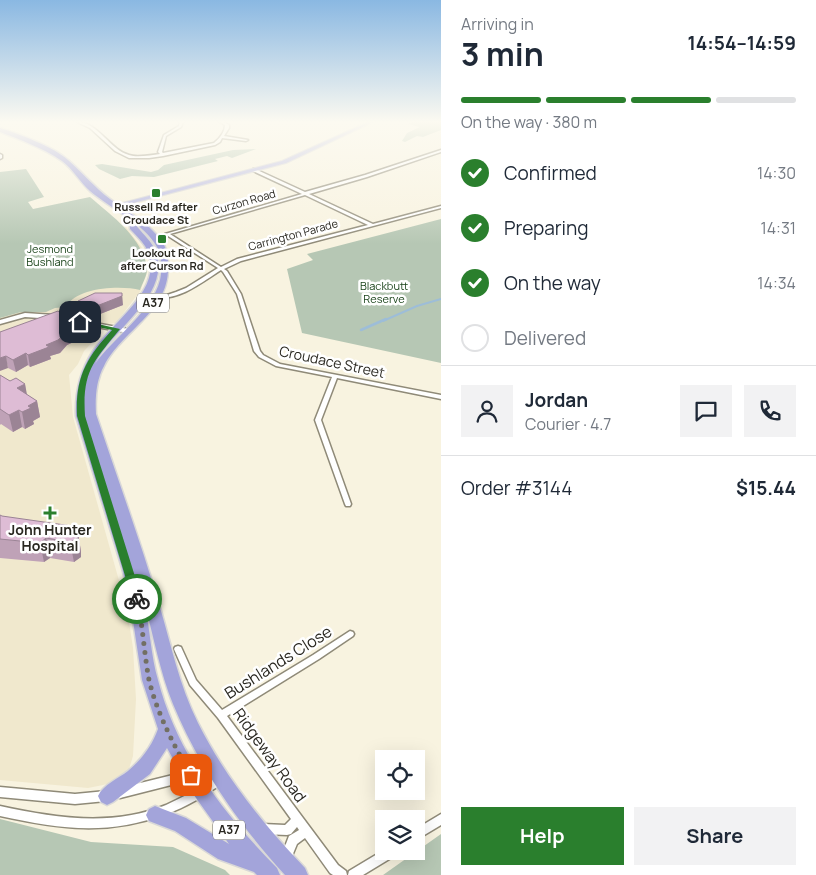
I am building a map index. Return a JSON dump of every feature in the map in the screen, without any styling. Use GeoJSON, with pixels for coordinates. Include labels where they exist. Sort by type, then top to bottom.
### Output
{"type":"FeatureCollection","features":[{"type":"Feature","properties":{"kind":"highway","name":"A37"},"geometry":{"type":"LineString","coordinates":[[65,163],[92,189],[114,206],[124,211],[149,232],[161,246],[164,256],[164,280],[157,298],[98,349],[88,366],[82,382],[81,416],[134,588],[141,618],[149,679],[167,728],[202,792],[244,849],[265,870]]}},
{"type":"Feature","properties":{"kind":"highway","name":"A37"},"geometry":{"type":"LineString","coordinates":[[114,206],[114,210],[142,234],[149,245],[153,255],[153,279],[140,304],[98,367],[90,397],[92,414],[149,592],[177,692],[212,763],[259,829],[284,861],[298,875]]}},
{"type":"Feature","properties":{"kind":"highway"},"geometry":{"type":"LineString","coordinates":[[107,796],[136,776],[150,763],[162,745],[167,728]]}},
{"type":"Feature","properties":{"kind":"highway"},"geometry":{"type":"LineString","coordinates":[[155,815],[180,824],[226,852],[265,870]]}},
{"type":"Feature","properties":{"kind":"main road"},"geometry":{"type":"LineString","coordinates":[[114,206],[278,163]]}},
{"type":"Feature","properties":{"kind":"main road"},"geometry":{"type":"LineString","coordinates":[[124,211],[126,206],[132,202]]}},
{"type":"Feature","properties":{"kind":"street","name":"Curzon Road"},"geometry":{"type":"LineString","coordinates":[[166,234],[403,163]]}},
{"type":"Feature","properties":{"kind":"street"},"geometry":{"type":"LineString","coordinates":[[254,170],[372,225]]}},
{"type":"Feature","properties":{"kind":"street","name":"Carrington Parade"},"geometry":{"type":"LineString","coordinates":[[157,298],[177,295],[220,268],[239,260],[441,207]]}},
{"type":"Feature","properties":{"kind":"street","name":"Croudace Street"},"geometry":{"type":"LineString","coordinates":[[166,234],[220,268],[228,276],[237,290],[257,351],[261,356],[278,365],[441,398]]}},
{"type":"Feature","properties":{"kind":"street"},"geometry":{"type":"LineString","coordinates":[[0,322],[25,314],[46,315],[122,330]]}},
{"type":"Feature","properties":{"kind":"street"},"geometry":{"type":"LineString","coordinates":[[334,376],[318,420],[348,504]]}},
{"type":"Feature","properties":{"kind":"street","name":"Bushlands Close"},"geometry":{"type":"LineString","coordinates":[[221,715],[350,634]]}},
{"type":"Feature","properties":{"kind":"street","name":"Ridgeway Road"},"geometry":{"type":"LineString","coordinates":[[178,649],[193,682],[221,715],[334,869],[342,875]]}},
{"type":"Feature","properties":{"kind":"street"},"geometry":{"type":"LineString","coordinates":[[0,792],[75,799],[107,796],[191,775],[212,763]]}},
{"type":"Feature","properties":{"kind":"street"},"geometry":{"type":"LineString","coordinates":[[0,811],[66,824],[126,822],[155,815],[184,803],[222,778]]}},
{"type":"Feature","properties":{"kind":"street"},"geometry":{"type":"LineString","coordinates":[[425,829],[441,819]]}},
{"type":"Feature","properties":{"kind":"street"},"geometry":{"type":"LineString","coordinates":[[259,829],[286,830],[298,820]]}},
{"type":"Feature","properties":{"kind":"street"},"geometry":{"type":"LineString","coordinates":[[284,861],[293,840],[306,832]]}},
{"type":"Feature","properties":{"kind":"street"},"geometry":{"type":"LineString","coordinates":[[353,875],[377,860]]}},
{"type":"Feature","properties":{"kind":"shaded area","name":"John Hunter Hospital"},"geometry":{"type":"Polygon","coordinates":[[[126,227],[142,248],[147,267],[141,290],[116,323],[94,322],[88,328],[102,332],[84,351],[78,364],[69,375],[73,417],[127,609],[133,648],[136,699],[133,756],[129,769],[118,781],[88,788],[0,780],[0,249],[45,246],[126,227]]]}},
{"type":"Feature","properties":{"kind":"green space"},"geometry":{"type":"Polygon","coordinates":[[[174,163],[211,163],[154,177],[132,176],[120,179],[99,169],[95,165],[102,164],[151,172],[158,170],[164,165],[174,163]]]}},
{"type":"Feature","properties":{"kind":"green space","name":"Jesmond Bushland"},"geometry":{"type":"Polygon","coordinates":[[[26,169],[44,197],[28,202],[33,209],[90,197],[125,228],[139,246],[147,268],[140,290],[132,288],[100,289],[79,295],[71,300],[66,307],[55,308],[46,312],[21,312],[0,318],[0,172],[26,169]]]}},
{"type":"Feature","properties":{"kind":"green space","name":"Blackbutt Reserve"},"geometry":{"type":"Polygon","coordinates":[[[441,219],[441,363],[302,333],[287,269],[313,260],[307,254],[441,219]]]}},
{"type":"Feature","properties":{"kind":"green space"},"geometry":{"type":"Polygon","coordinates":[[[0,819],[91,842],[173,847],[225,870],[230,875],[0,875],[0,819]]]}},
{"type":"Feature","properties":{"kind":"green space"},"geometry":{"type":"Polygon","coordinates":[[[441,834],[441,875],[383,875],[404,860],[425,860],[425,845],[441,834]]]}},
{"type":"Feature","properties":{"kind":"building"},"geometry":{"type":"Polygon","coordinates":[[[95,293],[122,293],[122,296],[89,309],[78,301],[95,293]]]}},
{"type":"Feature","properties":{"kind":"building"},"geometry":{"type":"Polygon","coordinates":[[[58,311],[62,314],[67,312],[79,319],[72,325],[76,329],[65,333],[58,340],[46,345],[49,347],[28,355],[26,353],[13,360],[6,356],[0,358],[0,332],[58,311]]]}},
{"type":"Feature","properties":{"kind":"building"},"geometry":{"type":"Polygon","coordinates":[[[0,375],[10,381],[16,378],[25,384],[17,388],[37,401],[28,406],[31,408],[22,412],[19,410],[9,415],[0,409],[0,375]]]}},
{"type":"Feature","properties":{"kind":"building"},"geometry":{"type":"Polygon","coordinates":[[[0,515],[72,526],[78,532],[78,538],[70,542],[46,538],[40,543],[0,539],[0,515]]]}},
{"type":"Feature","properties":{"kind":"waterway"},"geometry":{"type":"LineString","coordinates":[[383,321],[417,306],[441,299]]}},
{"type":"Feature","properties":{"kind":"waterway"},"geometry":{"type":"LineString","coordinates":[[361,330],[386,319]]}},
{"type":"Feature","properties":{"kind":"way so far"},"geometry":{"type":"LineString","coordinates":[[137,599],[149,679],[167,728],[191,775]]}},
{"type":"Feature","properties":{"kind":"place","name":"Russell Rd after Croudace St"},"geometry":{"type":"Point","coordinates":[156,193]}},
{"type":"Feature","properties":{"kind":"place","name":"Lookout Rd after Curson Rd"},"geometry":{"type":"Point","coordinates":[162,239]}},
{"type":"Feature","properties":{"kind":"place","name":"John Hunter Hospital"},"geometry":{"type":"Point","coordinates":[50,513]}},
{"type":"Feature","properties":{"kind":"route"},"geometry":{"type":"LineString","coordinates":[[80,322],[117,329],[98,349],[88,366],[82,382],[81,416],[137,599]]}}]}
